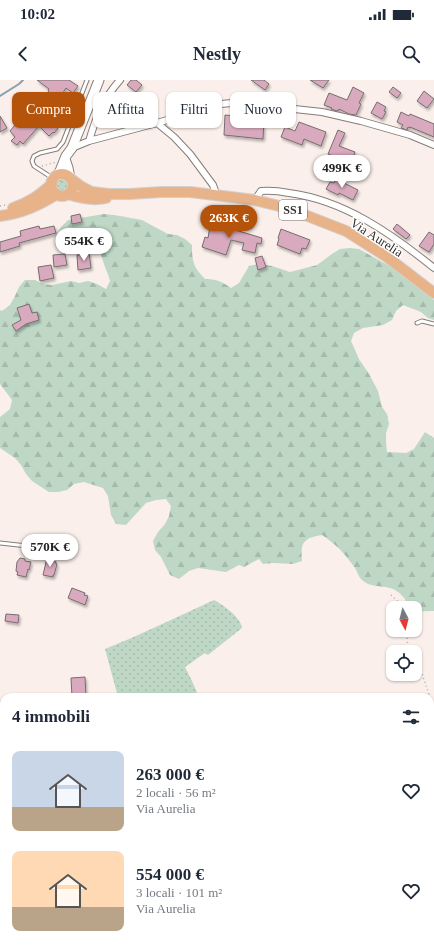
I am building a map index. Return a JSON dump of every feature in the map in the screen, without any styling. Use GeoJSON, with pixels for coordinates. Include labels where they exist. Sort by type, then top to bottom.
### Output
{"type":"FeatureCollection","features":[{"type":"Feature","properties":{"kind":"main road"},"geometry":{"type":"LineString","coordinates":[[0,216],[28,210],[70,192],[73,186],[71,178],[65,175],[54,180],[34,199],[20,206],[3,209]]}},
{"type":"Feature","properties":{"kind":"main road","name":"Via Aurelia"},"geometry":{"type":"LineString","coordinates":[[71,178],[82,187],[92,192],[109,194],[190,192],[255,200],[287,208],[346,231],[387,257],[434,293]]}},
{"type":"Feature","properties":{"kind":"main road"},"geometry":{"type":"LineString","coordinates":[[54,180],[53,190],[63,194]]}},
{"type":"Feature","properties":{"kind":"main road","name":"Via Aurelia"},"geometry":{"type":"LineString","coordinates":[[63,194],[79,198],[104,199],[130,194]]}},
{"type":"Feature","properties":{"kind":"street"},"geometry":{"type":"LineString","coordinates":[[54,180],[66,156],[72,148],[100,80]]}},
{"type":"Feature","properties":{"kind":"street"},"geometry":{"type":"LineString","coordinates":[[89,141],[101,106],[120,80]]}},
{"type":"Feature","properties":{"kind":"street"},"geometry":{"type":"LineString","coordinates":[[158,122],[220,104],[276,107],[322,112],[361,121],[410,135],[434,145]]}},
{"type":"Feature","properties":{"kind":"street"},"geometry":{"type":"LineString","coordinates":[[158,125],[174,137],[190,154],[213,185],[217,196]]}},
{"type":"Feature","properties":{"kind":"street"},"geometry":{"type":"LineString","coordinates":[[72,148],[89,141],[137,128]]}},
{"type":"Feature","properties":{"kind":"street"},"geometry":{"type":"LineString","coordinates":[[65,159],[71,178]]}},
{"type":"Feature","properties":{"kind":"street","name":"Via Aurelia"},"geometry":{"type":"LineString","coordinates":[[255,200],[261,191],[270,190],[298,194],[329,202],[362,217],[393,237],[434,268]]}},
{"type":"Feature","properties":{"kind":"lane"},"geometry":{"type":"LineString","coordinates":[[54,180],[38,170],[32,161],[34,156],[57,149],[64,142],[87,80]]}},
{"type":"Feature","properties":{"kind":"lane"},"geometry":{"type":"LineString","coordinates":[[417,323],[422,322],[434,324]]}},
{"type":"Feature","properties":{"kind":"lane"},"geometry":{"type":"LineString","coordinates":[[0,543],[73,551]]}},
{"type":"Feature","properties":{"kind":"path"},"geometry":{"type":"LineString","coordinates":[[38,170],[39,166],[65,159]]}},
{"type":"Feature","properties":{"kind":"path"},"geometry":{"type":"LineString","coordinates":[[0,206],[3,209]]}},
{"type":"Feature","properties":{"kind":"path"},"geometry":{"type":"LineString","coordinates":[[391,595],[397,601]]}},
{"type":"Feature","properties":{"kind":"path"},"geometry":{"type":"LineString","coordinates":[[422,674],[428,693]]}},
{"type":"Feature","properties":{"kind":"green space"},"geometry":{"type":"Polygon","coordinates":[[[59,178],[65,178],[70,183],[68,192],[65,194],[59,194],[54,189],[54,183],[59,178]]]}},
{"type":"Feature","properties":{"kind":"green space"},"geometry":{"type":"Polygon","coordinates":[[[104,214],[142,220],[168,234],[177,235],[185,239],[192,245],[194,264],[201,275],[205,279],[218,281],[231,288],[239,283],[249,266],[258,264],[272,266],[290,272],[317,265],[340,249],[359,249],[395,269],[434,300],[434,320],[428,318],[421,312],[403,305],[396,311],[392,320],[383,325],[363,328],[354,333],[351,341],[359,359],[378,391],[382,407],[387,414],[389,424],[386,433],[387,452],[406,453],[414,449],[425,432],[434,438],[434,611],[422,611],[422,601],[406,601],[394,589],[374,586],[365,582],[360,578],[355,568],[344,554],[332,542],[322,535],[304,542],[302,549],[302,561],[293,564],[263,564],[259,559],[244,567],[239,565],[226,572],[198,568],[189,571],[179,579],[170,575],[161,557],[155,550],[153,541],[169,516],[171,506],[166,499],[146,503],[126,525],[116,524],[111,515],[108,496],[103,488],[84,482],[74,484],[67,490],[49,492],[32,481],[15,458],[0,448],[0,417],[10,409],[12,400],[0,384],[0,310],[2,311],[10,305],[19,287],[25,280],[35,280],[43,284],[52,285],[71,281],[79,283],[88,281],[106,289],[110,281],[96,245],[55,245],[56,235],[68,220],[104,214]]]}},
{"type":"Feature","properties":{"kind":"green space"},"geometry":{"type":"Polygon","coordinates":[[[214,600],[227,608],[235,616],[242,628],[208,655],[205,653],[185,667],[197,693],[117,693],[105,649],[214,600]]]}},
{"type":"Feature","properties":{"kind":"building"},"geometry":{"type":"Polygon","coordinates":[[[37,80],[69,80],[78,86],[74,92],[66,88],[63,92],[49,92],[49,89],[37,80]]]}},
{"type":"Feature","properties":{"kind":"building"},"geometry":{"type":"Polygon","coordinates":[[[131,80],[136,80],[142,85],[136,92],[127,85],[131,80]]]}},
{"type":"Feature","properties":{"kind":"building"},"geometry":{"type":"Polygon","coordinates":[[[251,80],[264,80],[269,84],[265,90],[251,80]]]}},
{"type":"Feature","properties":{"kind":"building"},"geometry":{"type":"Polygon","coordinates":[[[310,80],[329,80],[323,88],[310,80]]]}},
{"type":"Feature","properties":{"kind":"building"},"geometry":{"type":"Polygon","coordinates":[[[353,87],[364,93],[359,103],[361,104],[356,115],[349,114],[339,109],[338,111],[334,110],[324,105],[329,93],[347,100],[353,87]]]}},
{"type":"Feature","properties":{"kind":"building"},"geometry":{"type":"Polygon","coordinates":[[[393,87],[401,93],[397,98],[389,92],[393,87]]]}},
{"type":"Feature","properties":{"kind":"building"},"geometry":{"type":"Polygon","coordinates":[[[424,91],[434,99],[427,108],[417,101],[424,91]]]}},
{"type":"Feature","properties":{"kind":"building"},"geometry":{"type":"Polygon","coordinates":[[[377,102],[386,107],[384,111],[386,112],[382,119],[371,113],[377,102]]]}},
{"type":"Feature","properties":{"kind":"building"},"geometry":{"type":"Polygon","coordinates":[[[401,112],[434,124],[434,137],[410,127],[408,127],[407,130],[401,128],[403,125],[397,122],[401,112]]]}},
{"type":"Feature","properties":{"kind":"building"},"geometry":{"type":"Polygon","coordinates":[[[225,115],[230,116],[230,128],[264,128],[263,139],[224,135],[225,115]]]}},
{"type":"Feature","properties":{"kind":"building"},"geometry":{"type":"Polygon","coordinates":[[[0,116],[7,128],[0,132],[0,116]]]}},
{"type":"Feature","properties":{"kind":"building"},"geometry":{"type":"Polygon","coordinates":[[[299,122],[326,132],[321,146],[304,139],[302,145],[281,137],[285,128],[295,131],[299,122]]]}},
{"type":"Feature","properties":{"kind":"building"},"geometry":{"type":"Polygon","coordinates":[[[12,128],[37,128],[23,144],[20,141],[17,145],[11,141],[15,137],[10,131],[12,128]]]}},
{"type":"Feature","properties":{"kind":"building"},"geometry":{"type":"Polygon","coordinates":[[[41,128],[58,128],[54,133],[53,132],[49,136],[41,128]]]}},
{"type":"Feature","properties":{"kind":"building"},"geometry":{"type":"Polygon","coordinates":[[[338,130],[345,133],[339,146],[355,152],[352,162],[328,154],[338,130]]]}},
{"type":"Feature","properties":{"kind":"building"},"geometry":{"type":"Polygon","coordinates":[[[336,179],[358,190],[353,200],[339,193],[338,195],[326,189],[330,182],[334,183],[336,179]]]}},
{"type":"Feature","properties":{"kind":"building"},"geometry":{"type":"Polygon","coordinates":[[[80,214],[82,222],[72,224],[71,216],[80,214]]]}},
{"type":"Feature","properties":{"kind":"building"},"geometry":{"type":"Polygon","coordinates":[[[211,220],[233,226],[232,229],[262,238],[261,244],[257,243],[255,253],[242,250],[244,243],[231,240],[226,255],[202,247],[205,237],[208,238],[211,220]]]}},
{"type":"Feature","properties":{"kind":"building"},"geometry":{"type":"Polygon","coordinates":[[[397,224],[410,235],[406,239],[393,229],[397,224]]]}},
{"type":"Feature","properties":{"kind":"building"},"geometry":{"type":"Polygon","coordinates":[[[39,226],[40,229],[54,226],[56,233],[19,243],[20,246],[0,252],[0,242],[21,236],[20,231],[39,226]]]}},
{"type":"Feature","properties":{"kind":"building"},"geometry":{"type":"Polygon","coordinates":[[[281,229],[310,240],[306,249],[302,248],[300,254],[277,245],[281,229]]]}},
{"type":"Feature","properties":{"kind":"building"},"geometry":{"type":"Polygon","coordinates":[[[429,232],[434,235],[434,244],[429,252],[419,246],[429,232]]]}},
{"type":"Feature","properties":{"kind":"building"},"geometry":{"type":"Polygon","coordinates":[[[89,253],[91,268],[78,270],[77,255],[89,253]]]}},
{"type":"Feature","properties":{"kind":"building"},"geometry":{"type":"Polygon","coordinates":[[[65,254],[67,265],[54,267],[53,255],[65,254]]]}},
{"type":"Feature","properties":{"kind":"building"},"geometry":{"type":"Polygon","coordinates":[[[262,256],[266,267],[258,270],[255,258],[262,256]]]}},
{"type":"Feature","properties":{"kind":"building"},"geometry":{"type":"Polygon","coordinates":[[[51,265],[54,278],[40,281],[38,267],[51,265]]]}},
{"type":"Feature","properties":{"kind":"building"},"geometry":{"type":"Polygon","coordinates":[[[29,304],[32,313],[37,312],[39,320],[26,324],[16,331],[12,325],[21,320],[17,308],[29,304]]]}},
{"type":"Feature","properties":{"kind":"building"},"geometry":{"type":"Polygon","coordinates":[[[20,558],[31,562],[26,577],[17,575],[17,562],[20,558]]]}},
{"type":"Feature","properties":{"kind":"building"},"geometry":{"type":"Polygon","coordinates":[[[47,558],[53,560],[52,561],[56,562],[57,564],[53,577],[43,575],[47,558]]]}},
{"type":"Feature","properties":{"kind":"building"},"geometry":{"type":"Polygon","coordinates":[[[72,588],[85,593],[84,595],[88,596],[85,605],[68,598],[72,588]]]}},
{"type":"Feature","properties":{"kind":"building"},"geometry":{"type":"Polygon","coordinates":[[[6,614],[19,615],[18,623],[5,621],[6,614]]]}},
{"type":"Feature","properties":{"kind":"building"},"geometry":{"type":"Polygon","coordinates":[[[85,677],[86,693],[72,693],[71,678],[85,677]]]}},
{"type":"Feature","properties":{"kind":"waterway"},"geometry":{"type":"LineString","coordinates":[[0,96],[23,80]]}}]}
